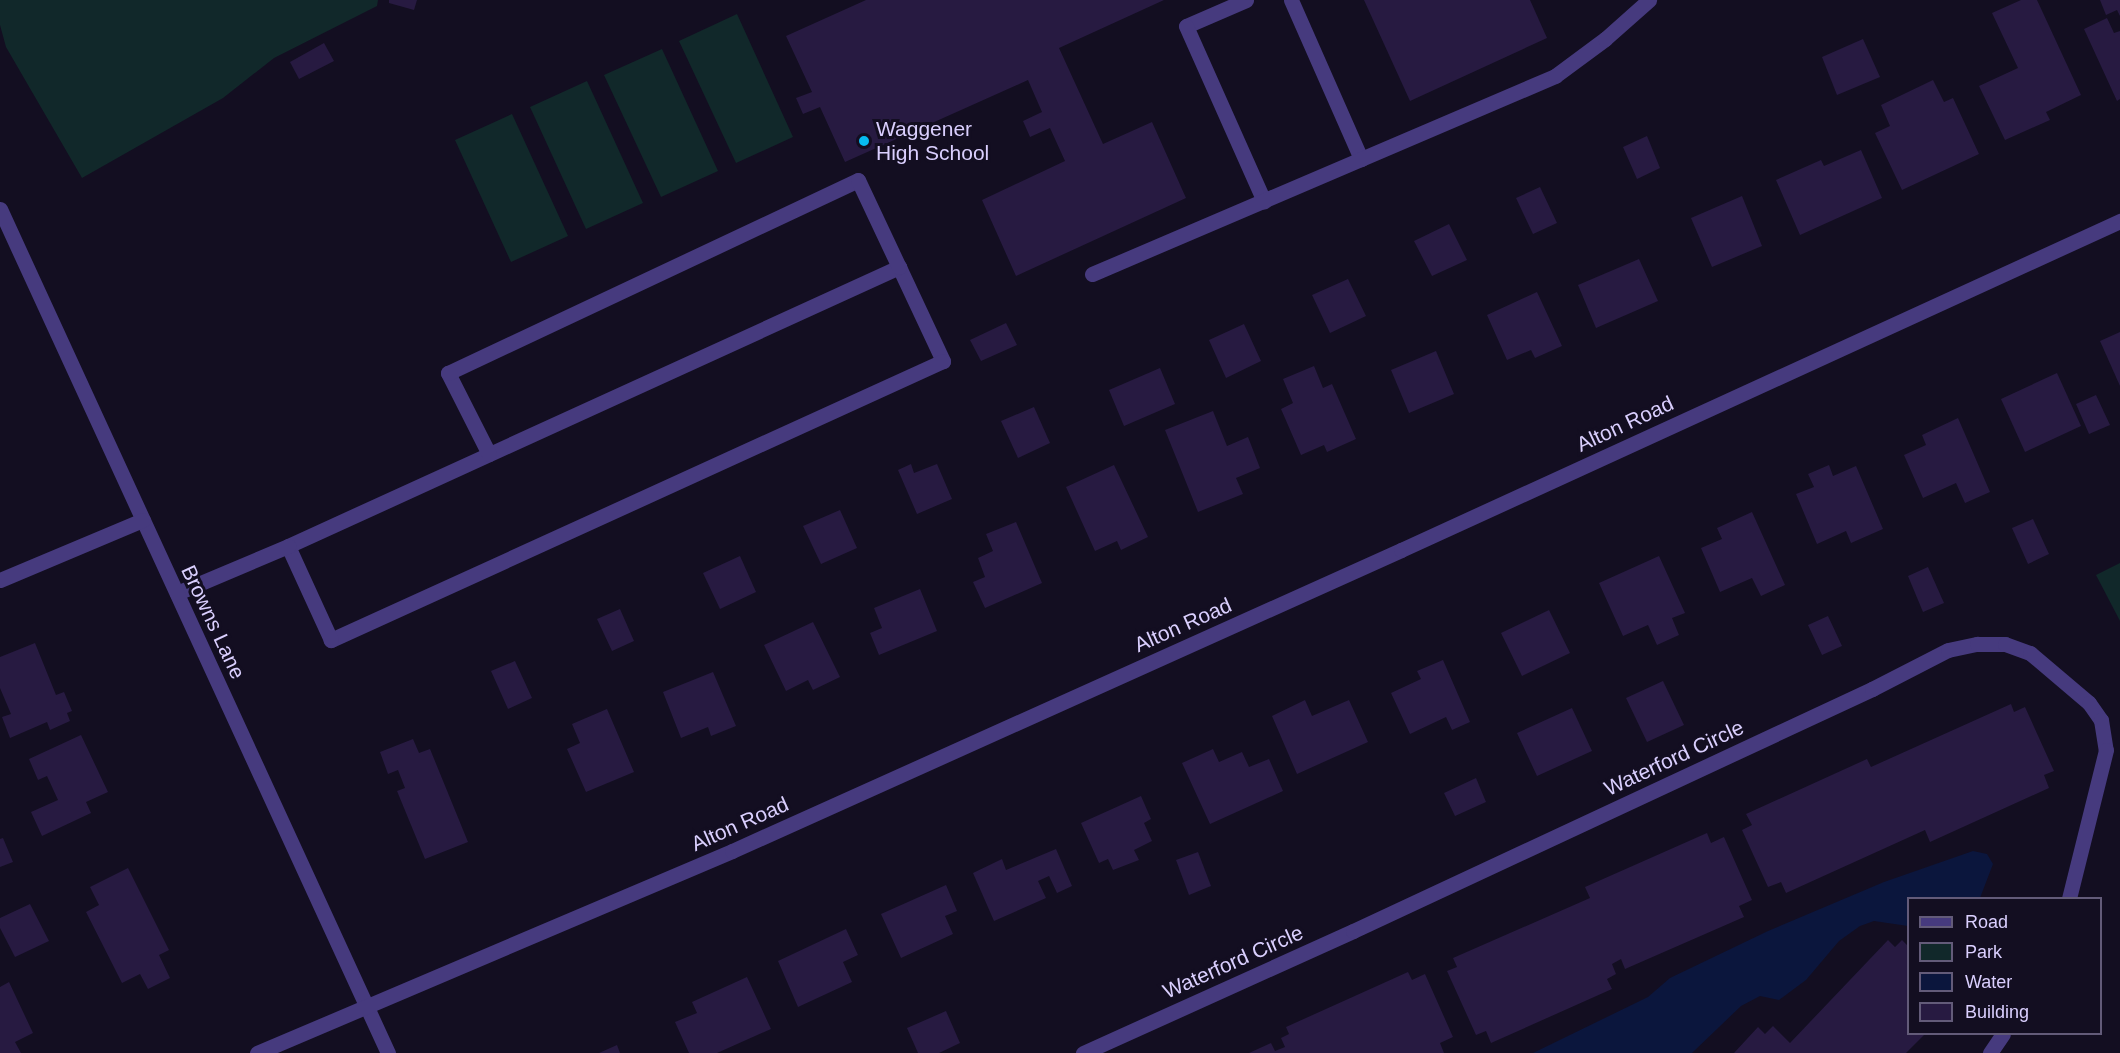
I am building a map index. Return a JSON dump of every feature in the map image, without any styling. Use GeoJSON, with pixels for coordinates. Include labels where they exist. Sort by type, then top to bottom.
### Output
{"type":"FeatureCollection","features":[{"type":"Feature","properties":{"kind":"street"},"geometry":{"type":"LineString","coordinates":[[1246,0],[1186,26],[1264,201]]}},
{"type":"Feature","properties":{"kind":"street"},"geometry":{"type":"LineString","coordinates":[[1291,0],[1361,159]]}},
{"type":"Feature","properties":{"kind":"street"},"geometry":{"type":"LineString","coordinates":[[1092,274],[1555,76],[1605,39],[1634,5],[1649,0]]}},
{"type":"Feature","properties":{"kind":"street"},"geometry":{"type":"LineString","coordinates":[[288,546],[331,640],[943,361],[858,180],[448,373],[489,454]]}},
{"type":"Feature","properties":{"kind":"street","name":"Browns Lane"},"geometry":{"type":"LineString","coordinates":[[0,209],[388,1053]]}},
{"type":"Feature","properties":{"kind":"street","name":"Alton Road"},"geometry":{"type":"LineString","coordinates":[[257,1053],[732,851],[1390,555],[2120,221]]}},
{"type":"Feature","properties":{"kind":"street"},"geometry":{"type":"LineString","coordinates":[[177,593],[288,546],[899,267]]}},
{"type":"Feature","properties":{"kind":"street"},"geometry":{"type":"LineString","coordinates":[[0,580],[143,520]]}},
{"type":"Feature","properties":{"kind":"street","name":"Waterford Circle"},"geometry":{"type":"LineString","coordinates":[[1083,1053],[1364,926],[1872,689],[1948,650],[1977,644],[2005,644],[2030,653],[2089,703],[2101,720],[2106,750],[2069,897]]}},
{"type":"Feature","properties":{"kind":"street"},"geometry":{"type":"LineString","coordinates":[[1990,1053],[2001,1035]]}},
{"type":"Feature","properties":{"kind":"green space"},"geometry":{"type":"Polygon","coordinates":[[[0,0],[378,0],[377,6],[274,58],[223,98],[82,178],[6,47],[0,25],[0,0]]]}},
{"type":"Feature","properties":{"kind":"green space"},"geometry":{"type":"Polygon","coordinates":[[[737,14],[793,137],[736,163],[679,41],[737,14]]]}},
{"type":"Feature","properties":{"kind":"green space"},"geometry":{"type":"Polygon","coordinates":[[[662,49],[718,171],[661,197],[604,75],[662,49]]]}},
{"type":"Feature","properties":{"kind":"green space"},"geometry":{"type":"Polygon","coordinates":[[[587,81],[643,203],[586,229],[530,107],[587,81]]]}},
{"type":"Feature","properties":{"kind":"green space"},"geometry":{"type":"Polygon","coordinates":[[[512,114],[568,236],[511,262],[455,140],[512,114]]]}},
{"type":"Feature","properties":{"kind":"green space"},"geometry":{"type":"Polygon","coordinates":[[[2120,563],[2120,621],[2096,575],[2120,563]]]}},
{"type":"Feature","properties":{"kind":"water"},"geometry":{"type":"Polygon","coordinates":[[[1973,851],[1987,854],[1993,864],[1980,897],[1907,897],[1907,926],[1874,921],[1860,926],[1839,941],[1806,980],[1779,1000],[1760,996],[1741,1006],[1692,1053],[1533,1053],[1648,997],[1670,978],[1768,931],[1884,882],[1973,851]]]}},
{"type":"Feature","properties":{"kind":"building"},"geometry":{"type":"Polygon","coordinates":[[[389,0],[417,0],[414,10],[389,3],[389,0]]]}},
{"type":"Feature","properties":{"kind":"building","name":"Waggener High School"},"geometry":{"type":"Polygon","coordinates":[[[866,0],[1164,0],[1059,48],[1103,144],[1152,122],[1186,198],[1016,276],[982,200],[1065,161],[1050,128],[1030,137],[1023,121],[1042,112],[1028,80],[845,162],[820,107],[803,114],[796,98],[812,92],[786,36],[866,0]]]}},
{"type":"Feature","properties":{"kind":"building"},"geometry":{"type":"Polygon","coordinates":[[[1364,0],[1530,0],[1547,38],[1410,101],[1364,0]]]}},
{"type":"Feature","properties":{"kind":"building"},"geometry":{"type":"Polygon","coordinates":[[[2021,0],[2037,0],[2081,95],[2046,112],[2050,120],[2005,140],[1979,86],[2018,68],[1992,13],[2021,0]]]}},
{"type":"Feature","properties":{"kind":"building"},"geometry":{"type":"Polygon","coordinates":[[[2100,0],[2120,0],[2120,16],[2117,10],[2106,15],[2100,0]]]}},
{"type":"Feature","properties":{"kind":"building"},"geometry":{"type":"Polygon","coordinates":[[[2107,18],[2114,33],[2120,31],[2120,99],[2117,101],[2084,29],[2107,18]]]}},
{"type":"Feature","properties":{"kind":"building"},"geometry":{"type":"Polygon","coordinates":[[[1863,39],[1880,77],[1837,95],[1822,57],[1863,39]]]}},
{"type":"Feature","properties":{"kind":"building"},"geometry":{"type":"Polygon","coordinates":[[[324,43],[334,61],[299,79],[290,62],[324,43]]]}},
{"type":"Feature","properties":{"kind":"building"},"geometry":{"type":"Polygon","coordinates":[[[1933,80],[1944,102],[1953,98],[1979,154],[1902,190],[1875,133],[1890,126],[1881,105],[1933,80]]]}},
{"type":"Feature","properties":{"kind":"building"},"geometry":{"type":"Polygon","coordinates":[[[1647,136],[1660,168],[1637,179],[1623,147],[1647,136]]]}},
{"type":"Feature","properties":{"kind":"building"},"geometry":{"type":"Polygon","coordinates":[[[1861,150],[1882,198],[1800,235],[1776,180],[1821,160],[1824,166],[1861,150]]]}},
{"type":"Feature","properties":{"kind":"building"},"geometry":{"type":"Polygon","coordinates":[[[1540,187],[1557,223],[1533,234],[1516,198],[1540,187]]]}},
{"type":"Feature","properties":{"kind":"building"},"geometry":{"type":"Polygon","coordinates":[[[1742,196],[1762,246],[1712,267],[1691,218],[1742,196]]]}},
{"type":"Feature","properties":{"kind":"building"},"geometry":{"type":"Polygon","coordinates":[[[1449,224],[1467,260],[1432,276],[1414,241],[1449,224]]]}},
{"type":"Feature","properties":{"kind":"building"},"geometry":{"type":"Polygon","coordinates":[[[1639,259],[1658,301],[1596,328],[1578,285],[1639,259]]]}},
{"type":"Feature","properties":{"kind":"building"},"geometry":{"type":"Polygon","coordinates":[[[1348,279],[1366,316],[1330,333],[1312,295],[1348,279]]]}},
{"type":"Feature","properties":{"kind":"building"},"geometry":{"type":"Polygon","coordinates":[[[1537,292],[1562,346],[1535,358],[1531,350],[1507,360],[1487,315],[1537,292]]]}},
{"type":"Feature","properties":{"kind":"building"},"geometry":{"type":"Polygon","coordinates":[[[1006,323],[1017,345],[981,361],[970,340],[1006,323]]]}},
{"type":"Feature","properties":{"kind":"building"},"geometry":{"type":"Polygon","coordinates":[[[1244,324],[1261,361],[1226,378],[1209,340],[1244,324]]]}},
{"type":"Feature","properties":{"kind":"building"},"geometry":{"type":"Polygon","coordinates":[[[2120,332],[2120,386],[2100,341],[2120,332]]]}},
{"type":"Feature","properties":{"kind":"building"},"geometry":{"type":"Polygon","coordinates":[[[1436,351],[1454,394],[1409,413],[1391,370],[1436,351]]]}},
{"type":"Feature","properties":{"kind":"building"},"geometry":{"type":"Polygon","coordinates":[[[1314,366],[1323,388],[1332,384],[1356,439],[1327,452],[1324,445],[1301,455],[1281,409],[1293,403],[1283,379],[1314,366]]]}},
{"type":"Feature","properties":{"kind":"building"},"geometry":{"type":"Polygon","coordinates":[[[1160,368],[1175,404],[1124,426],[1109,390],[1160,368]]]}},
{"type":"Feature","properties":{"kind":"building"},"geometry":{"type":"Polygon","coordinates":[[[2057,373],[2081,426],[2025,452],[2001,399],[2057,373]]]}},
{"type":"Feature","properties":{"kind":"building"},"geometry":{"type":"Polygon","coordinates":[[[2096,395],[2110,425],[2089,434],[2076,404],[2096,395]]]}},
{"type":"Feature","properties":{"kind":"building"},"geometry":{"type":"Polygon","coordinates":[[[1034,407],[1050,443],[1018,458],[1001,421],[1034,407]]]}},
{"type":"Feature","properties":{"kind":"building"},"geometry":{"type":"Polygon","coordinates":[[[1213,411],[1227,446],[1248,437],[1260,468],[1236,478],[1243,494],[1198,512],[1165,430],[1213,411]]]}},
{"type":"Feature","properties":{"kind":"building"},"geometry":{"type":"Polygon","coordinates":[[[1958,418],[1990,492],[1965,503],[1956,483],[1923,498],[1904,455],[1926,445],[1922,435],[1958,418]]]}},
{"type":"Feature","properties":{"kind":"building"},"geometry":{"type":"Polygon","coordinates":[[[911,464],[914,473],[937,464],[952,499],[917,514],[898,470],[911,464]]]}},
{"type":"Feature","properties":{"kind":"building"},"geometry":{"type":"Polygon","coordinates":[[[1114,465],[1148,537],[1121,550],[1117,541],[1095,551],[1066,487],[1114,465]]]}},
{"type":"Feature","properties":{"kind":"building"},"geometry":{"type":"Polygon","coordinates":[[[1829,465],[1833,476],[1856,466],[1883,529],[1851,543],[1846,531],[1817,544],[1796,494],[1814,487],[1808,474],[1829,465]]]}},
{"type":"Feature","properties":{"kind":"building"},"geometry":{"type":"Polygon","coordinates":[[[840,510],[857,548],[821,564],[803,526],[840,510]]]}},
{"type":"Feature","properties":{"kind":"building"},"geometry":{"type":"Polygon","coordinates":[[[1752,512],[1785,585],[1761,596],[1752,578],[1720,592],[1701,548],[1722,539],[1717,528],[1752,512]]]}},
{"type":"Feature","properties":{"kind":"building"},"geometry":{"type":"Polygon","coordinates":[[[2033,519],[2049,554],[2028,564],[2012,528],[2033,519]]]}},
{"type":"Feature","properties":{"kind":"building"},"geometry":{"type":"Polygon","coordinates":[[[1016,522],[1042,583],[985,608],[973,582],[985,577],[978,558],[993,551],[986,534],[1016,522]]]}},
{"type":"Feature","properties":{"kind":"building"},"geometry":{"type":"Polygon","coordinates":[[[740,556],[756,592],[720,609],[703,573],[740,556]]]}},
{"type":"Feature","properties":{"kind":"building"},"geometry":{"type":"Polygon","coordinates":[[[1659,556],[1685,613],[1672,618],[1679,635],[1657,645],[1648,625],[1623,636],[1599,583],[1659,556]]]}},
{"type":"Feature","properties":{"kind":"building"},"geometry":{"type":"Polygon","coordinates":[[[1928,567],[1944,603],[1923,612],[1908,576],[1928,567]]]}},
{"type":"Feature","properties":{"kind":"building"},"geometry":{"type":"Polygon","coordinates":[[[920,589],[937,631],[879,655],[870,633],[882,628],[874,608],[920,589]]]}},
{"type":"Feature","properties":{"kind":"building"},"geometry":{"type":"Polygon","coordinates":[[[620,609],[634,641],[612,651],[597,619],[620,609]]]}},
{"type":"Feature","properties":{"kind":"building"},"geometry":{"type":"Polygon","coordinates":[[[1549,610],[1570,653],[1522,676],[1501,633],[1549,610]]]}},
{"type":"Feature","properties":{"kind":"building"},"geometry":{"type":"Polygon","coordinates":[[[1828,616],[1842,646],[1822,655],[1808,625],[1828,616]]]}},
{"type":"Feature","properties":{"kind":"building"},"geometry":{"type":"Polygon","coordinates":[[[813,622],[840,677],[813,690],[808,680],[786,691],[764,645],[813,622]]]}},
{"type":"Feature","properties":{"kind":"building"},"geometry":{"type":"Polygon","coordinates":[[[35,643],[56,695],[64,692],[72,711],[67,713],[70,721],[50,730],[47,722],[10,738],[2,717],[11,714],[0,688],[0,657],[35,643]]]}},
{"type":"Feature","properties":{"kind":"building"},"geometry":{"type":"Polygon","coordinates":[[[1443,660],[1470,722],[1452,730],[1446,717],[1410,734],[1391,693],[1421,679],[1417,671],[1443,660]]]}},
{"type":"Feature","properties":{"kind":"building"},"geometry":{"type":"Polygon","coordinates":[[[515,661],[532,698],[508,709],[491,671],[515,661]]]}},
{"type":"Feature","properties":{"kind":"building"},"geometry":{"type":"Polygon","coordinates":[[[713,672],[736,726],[711,736],[708,727],[681,738],[663,692],[713,672]]]}},
{"type":"Feature","properties":{"kind":"building"},"geometry":{"type":"Polygon","coordinates":[[[1663,681],[1684,725],[1647,742],[1626,698],[1663,681]]]}},
{"type":"Feature","properties":{"kind":"building"},"geometry":{"type":"Polygon","coordinates":[[[1305,700],[1312,716],[1349,700],[1368,742],[1297,774],[1272,716],[1305,700]]]}},
{"type":"Feature","properties":{"kind":"building"},"geometry":{"type":"Polygon","coordinates":[[[2011,704],[2014,712],[2025,707],[2054,771],[2044,775],[2049,788],[1930,842],[1925,830],[1786,893],[1781,882],[1768,887],[1742,830],[1752,825],[1746,814],[1867,759],[1871,767],[2011,704]]]}},
{"type":"Feature","properties":{"kind":"building"},"geometry":{"type":"Polygon","coordinates":[[[1572,708],[1592,751],[1537,776],[1517,733],[1572,708]]]}},
{"type":"Feature","properties":{"kind":"building"},"geometry":{"type":"Polygon","coordinates":[[[607,709],[634,772],[586,792],[567,749],[580,743],[572,724],[607,709]]]}},
{"type":"Feature","properties":{"kind":"building"},"geometry":{"type":"Polygon","coordinates":[[[81,735],[108,792],[86,802],[91,813],[42,836],[31,812],[58,800],[47,776],[38,780],[29,759],[81,735]]]}},
{"type":"Feature","properties":{"kind":"building"},"geometry":{"type":"Polygon","coordinates":[[[413,739],[419,753],[430,749],[468,842],[425,859],[397,791],[405,788],[398,770],[388,774],[380,752],[413,739]]]}},
{"type":"Feature","properties":{"kind":"building"},"geometry":{"type":"Polygon","coordinates":[[[1213,749],[1219,762],[1242,752],[1249,767],[1269,759],[1283,791],[1210,824],[1182,763],[1213,749]]]}},
{"type":"Feature","properties":{"kind":"building"},"geometry":{"type":"Polygon","coordinates":[[[1476,778],[1486,802],[1455,816],[1444,793],[1476,778]]]}},
{"type":"Feature","properties":{"kind":"building"},"geometry":{"type":"Polygon","coordinates":[[[1141,796],[1151,819],[1144,823],[1152,841],[1134,850],[1139,860],[1113,870],[1108,859],[1099,863],[1081,823],[1141,796]]]}},
{"type":"Feature","properties":{"kind":"building"},"geometry":{"type":"Polygon","coordinates":[[[1707,833],[1711,843],[1724,837],[1752,900],[1739,906],[1744,917],[1625,969],[1621,959],[1612,964],[1616,974],[1607,979],[1612,989],[1491,1043],[1486,1031],[1476,1035],[1447,971],[1457,967],[1453,958],[1590,898],[1585,887],[1707,833]]]}},
{"type":"Feature","properties":{"kind":"building"},"geometry":{"type":"Polygon","coordinates":[[[3,838],[13,862],[0,867],[0,839],[3,838]]]}},
{"type":"Feature","properties":{"kind":"building"},"geometry":{"type":"Polygon","coordinates":[[[1056,849],[1072,886],[1057,893],[1049,876],[1038,881],[1046,898],[994,921],[973,873],[1002,859],[1006,870],[1056,849]]]}},
{"type":"Feature","properties":{"kind":"building"},"geometry":{"type":"Polygon","coordinates":[[[1198,852],[1211,886],[1189,895],[1176,860],[1198,852]]]}},
{"type":"Feature","properties":{"kind":"building"},"geometry":{"type":"Polygon","coordinates":[[[128,868],[169,950],[159,955],[170,978],[148,989],[140,974],[122,983],[86,912],[99,905],[90,887],[128,868]]]}},
{"type":"Feature","properties":{"kind":"building"},"geometry":{"type":"Polygon","coordinates":[[[946,885],[957,911],[945,916],[953,934],[901,958],[881,914],[946,885]]]}},
{"type":"Feature","properties":{"kind":"building"},"geometry":{"type":"Polygon","coordinates":[[[30,904],[49,941],[15,957],[0,928],[0,918],[30,904]]]}},
{"type":"Feature","properties":{"kind":"building"},"geometry":{"type":"Polygon","coordinates":[[[846,929],[858,955],[843,962],[852,982],[798,1007],[778,961],[846,929]]]}},
{"type":"Feature","properties":{"kind":"building"},"geometry":{"type":"Polygon","coordinates":[[[1888,940],[1895,947],[1902,940],[1907,945],[1907,1035],[1924,1035],[1906,1053],[1734,1053],[1758,1027],[1765,1034],[1773,1026],[1790,1043],[1888,940]]]}},
{"type":"Feature","properties":{"kind":"building"},"geometry":{"type":"Polygon","coordinates":[[[1408,972],[1412,980],[1425,974],[1453,1037],[1440,1043],[1444,1053],[1249,1053],[1271,1043],[1275,1051],[1285,1047],[1281,1038],[1289,1034],[1286,1027],[1408,972]]]}},
{"type":"Feature","properties":{"kind":"building"},"geometry":{"type":"Polygon","coordinates":[[[747,977],[771,1029],[717,1053],[689,1053],[675,1022],[697,1013],[692,1002],[747,977]]]}},
{"type":"Feature","properties":{"kind":"building"},"geometry":{"type":"Polygon","coordinates":[[[9,982],[33,1033],[15,1042],[21,1053],[0,1053],[0,987],[9,982]]]}},
{"type":"Feature","properties":{"kind":"building"},"geometry":{"type":"Polygon","coordinates":[[[946,1011],[960,1043],[939,1053],[918,1053],[907,1028],[946,1011]]]}},
{"type":"Feature","properties":{"kind":"building"},"geometry":{"type":"Polygon","coordinates":[[[617,1045],[620,1053],[599,1053],[617,1045]]]}},
{"type":"Feature","properties":{"kind":"place","name":"Waggener High School"},"geometry":{"type":"Point","coordinates":[864,141]}}]}
